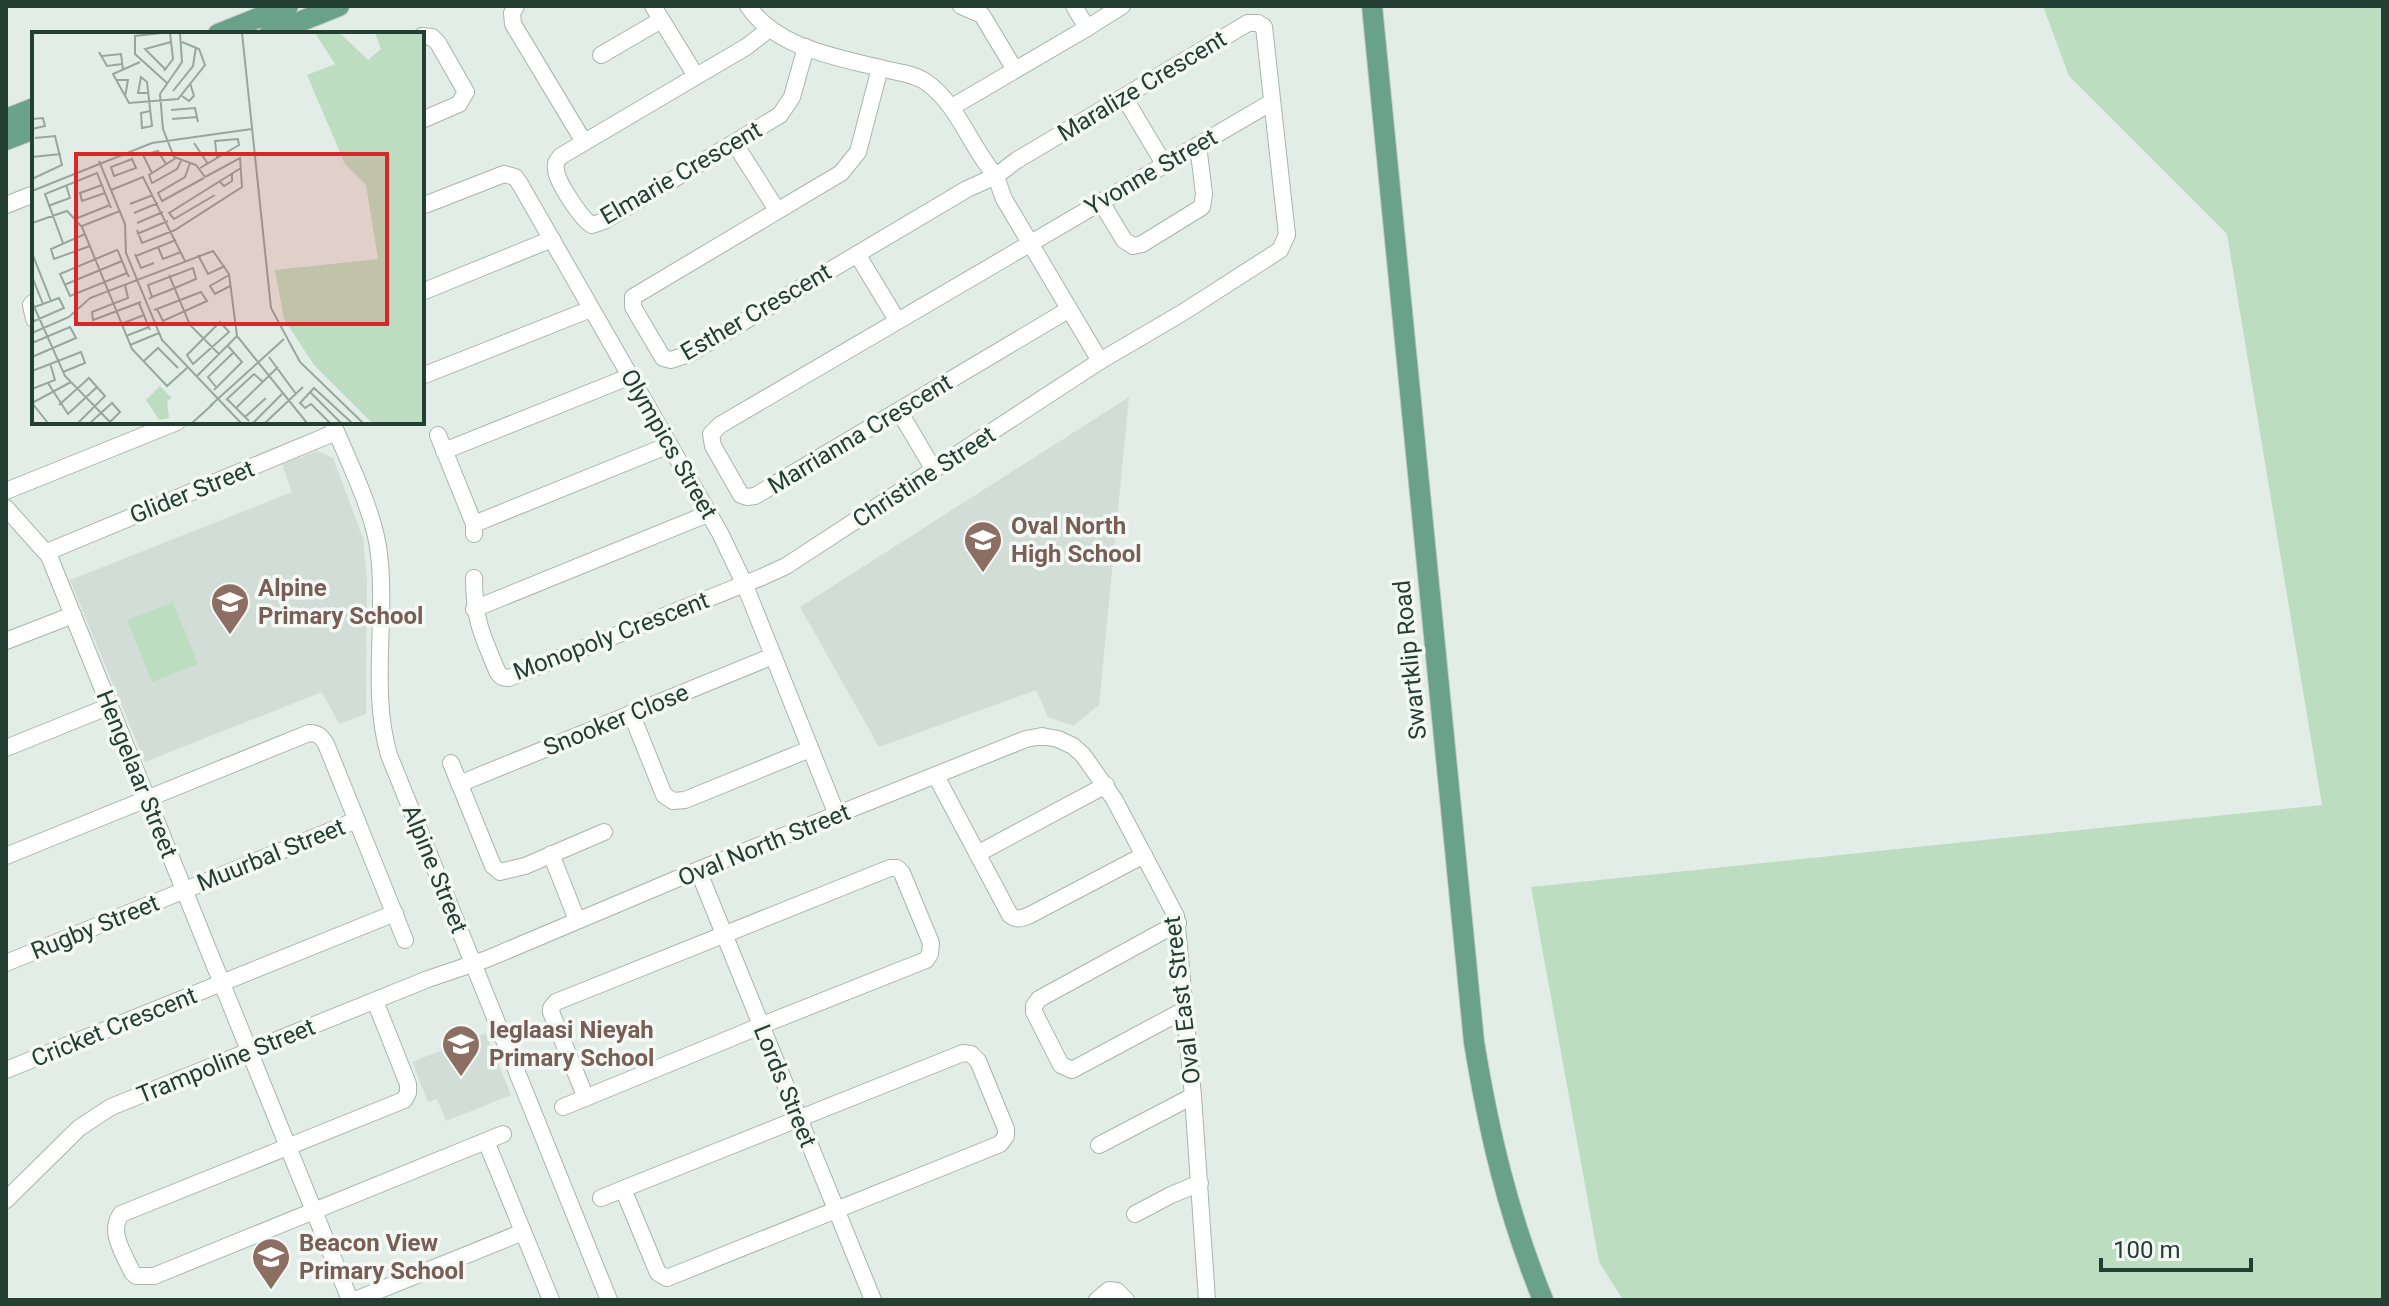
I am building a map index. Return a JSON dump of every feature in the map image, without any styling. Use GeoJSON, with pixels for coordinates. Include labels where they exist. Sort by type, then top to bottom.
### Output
{"type":"FeatureCollection","features":[{"type":"Feature","properties":{"kind":"main road"},"geometry":{"type":"LineString","coordinates":[[223,32],[288,6]]}},
{"type":"Feature","properties":{"kind":"main road"},"geometry":{"type":"LineString","coordinates":[[274,32],[339,6]]}},
{"type":"Feature","properties":{"kind":"main road","name":"Swartklip Road"},"geometry":{"type":"LineString","coordinates":[[1372,6],[1474,1042],[1489,1132],[1502,1181],[1543,1300]]}},
{"type":"Feature","properties":{"kind":"main road"},"geometry":{"type":"LineString","coordinates":[[6,119],[32,109]]}},
{"type":"Feature","properties":{"kind":"main road"},"geometry":{"type":"LineString","coordinates":[[6,140],[32,130]]}},
{"type":"Feature","properties":{"kind":"street"},"geometry":{"type":"LineString","coordinates":[[516,6],[512,13],[513,24],[584,142]]}},
{"type":"Feature","properties":{"kind":"street"},"geometry":{"type":"LineString","coordinates":[[748,6],[768,30],[806,47],[922,79],[952,107],[1100,361]]}},
{"type":"Feature","properties":{"kind":"street"},"geometry":{"type":"LineString","coordinates":[[961,6],[982,15],[1015,70]]}},
{"type":"Feature","properties":{"kind":"street"},"geometry":{"type":"LineString","coordinates":[[1074,6],[1087,28]]}},
{"type":"Feature","properties":{"kind":"street"},"geometry":{"type":"LineString","coordinates":[[952,107],[1122,6]]}},
{"type":"Feature","properties":{"kind":"street"},"geometry":{"type":"LineString","coordinates":[[601,55],[657,13],[696,76]]}},
{"type":"Feature","properties":{"kind":"street","name":"Maralize Crescent"},"geometry":{"type":"LineString","coordinates":[[990,176],[1253,23],[1262,25],[1266,33],[1287,235],[1283,246],[1182,313],[1100,361]]}},
{"type":"Feature","properties":{"kind":"street","name":"Elmarie Crescent"},"geometry":{"type":"LineString","coordinates":[[768,30],[561,156],[556,170],[581,217],[592,225],[604,221],[735,144],[785,110],[792,97],[806,47]]}},
{"type":"Feature","properties":{"kind":"street"},"geometry":{"type":"LineString","coordinates":[[424,36],[432,37],[438,43],[466,92],[459,104],[424,119]]}},
{"type":"Feature","properties":{"kind":"street","name":"Esther Crescent"},"geometry":{"type":"LineString","coordinates":[[880,68],[861,143],[852,161],[841,173],[633,297],[633,307],[663,358],[679,359],[990,176]]}},
{"type":"Feature","properties":{"kind":"street"},"geometry":{"type":"LineString","coordinates":[[1124,97],[1164,164]]}},
{"type":"Feature","properties":{"kind":"street","name":"Yvonne Street"},"geometry":{"type":"LineString","coordinates":[[1029,242],[1272,102]]}},
{"type":"Feature","properties":{"kind":"street"},"geometry":{"type":"LineString","coordinates":[[735,144],[777,210]]}},
{"type":"Feature","properties":{"kind":"street"},"geometry":{"type":"LineString","coordinates":[[1101,202],[1124,240],[1133,246],[1142,244],[1202,207],[1204,194],[1198,145]]}},
{"type":"Feature","properties":{"kind":"street","name":"Olympics Street"},"geometry":{"type":"LineString","coordinates":[[424,205],[490,178],[511,175],[520,184],[710,513],[744,583],[837,815]]}},
{"type":"Feature","properties":{"kind":"street"},"geometry":{"type":"LineString","coordinates":[[6,205],[32,195]]}},
{"type":"Feature","properties":{"kind":"street"},"geometry":{"type":"LineString","coordinates":[[424,291],[552,239]]}},
{"type":"Feature","properties":{"kind":"street","name":"Marrianna Crescent"},"geometry":{"type":"LineString","coordinates":[[1029,242],[720,425],[711,434],[711,440],[741,495],[751,497],[1068,310]]}},
{"type":"Feature","properties":{"kind":"street"},"geometry":{"type":"LineString","coordinates":[[857,254],[897,320]]}},
{"type":"Feature","properties":{"kind":"street"},"geometry":{"type":"LineString","coordinates":[[424,375],[591,309]]}},
{"type":"Feature","properties":{"kind":"street","name":"Christine Street"},"geometry":{"type":"LineString","coordinates":[[744,583],[786,566],[1100,361]]}},
{"type":"Feature","properties":{"kind":"street"},"geometry":{"type":"LineString","coordinates":[[631,376],[441,443],[474,529],[669,445]]}},
{"type":"Feature","properties":{"kind":"street"},"geometry":{"type":"LineString","coordinates":[[899,411],[934,470]]}},
{"type":"Feature","properties":{"kind":"street"},"geometry":{"type":"LineString","coordinates":[[6,491],[172,424]]}},
{"type":"Feature","properties":{"kind":"street","name":"Glider Street"},"geometry":{"type":"LineString","coordinates":[[47,552],[334,427]]}},
{"type":"Feature","properties":{"kind":"street","name":"Alpine Street"},"geometry":{"type":"LineString","coordinates":[[334,427],[369,514],[378,547],[381,707],[386,742],[609,1300]]}},
{"type":"Feature","properties":{"kind":"street","name":"Hengelaar Street"},"geometry":{"type":"LineString","coordinates":[[6,508],[47,552],[313,1210],[353,1300]]}},
{"type":"Feature","properties":{"kind":"street"},"geometry":{"type":"LineString","coordinates":[[474,609],[710,513]]}},
{"type":"Feature","properties":{"kind":"street","name":"Monopoly Crescent"},"geometry":{"type":"LineString","coordinates":[[474,578],[474,609],[498,673],[509,678],[744,583]]}},
{"type":"Feature","properties":{"kind":"street"},"geometry":{"type":"LineString","coordinates":[[6,641],[73,615]]}},
{"type":"Feature","properties":{"kind":"street","name":"Snooker Close"},"geometry":{"type":"LineString","coordinates":[[459,784],[773,656]]}},
{"type":"Feature","properties":{"kind":"street"},"geometry":{"type":"LineString","coordinates":[[6,748],[110,706]]}},
{"type":"Feature","properties":{"kind":"street"},"geometry":{"type":"LineString","coordinates":[[631,713],[664,795],[673,801],[685,800],[810,749]]}},
{"type":"Feature","properties":{"kind":"street"},"geometry":{"type":"LineString","coordinates":[[6,856],[315,733],[326,744],[405,940]]}},
{"type":"Feature","properties":{"kind":"street","name":"Oval North Street"},"geometry":{"type":"LineString","coordinates":[[472,963],[1032,738],[1048,736],[1058,739]]}},
{"type":"Feature","properties":{"kind":"street","name":"Oval East Street"},"geometry":{"type":"LineString","coordinates":[[1058,739],[1083,755],[1106,785],[1170,902],[1178,923],[1207,1300]]}},
{"type":"Feature","properties":{"kind":"street"},"geometry":{"type":"LineString","coordinates":[[451,763],[496,870],[509,872],[604,832]]}},
{"type":"Feature","properties":{"kind":"street"},"geometry":{"type":"LineString","coordinates":[[936,776],[1010,915],[1019,919],[1144,855]]}},
{"type":"Feature","properties":{"kind":"street"},"geometry":{"type":"LineString","coordinates":[[977,854],[1106,785]]}},
{"type":"Feature","properties":{"kind":"street","name":"Muurbal Street"},"geometry":{"type":"LineString","coordinates":[[184,891],[357,820]]}},
{"type":"Feature","properties":{"kind":"street"},"geometry":{"type":"LineString","coordinates":[[551,854],[577,920]]}},
{"type":"Feature","properties":{"kind":"street"},"geometry":{"type":"LineString","coordinates":[[563,1107],[586,1098],[760,1026],[926,960],[931,943],[902,873],[893,868],[723,933],[552,1005],[551,1012],[586,1098]]}},
{"type":"Feature","properties":{"kind":"street","name":"Lords Street"},"geometry":{"type":"LineString","coordinates":[[698,870],[873,1300]]}},
{"type":"Feature","properties":{"kind":"street","name":"Rugby Street"},"geometry":{"type":"LineString","coordinates":[[6,963],[184,891]]}},
{"type":"Feature","properties":{"kind":"street","name":"Cricket Crescent"},"geometry":{"type":"LineString","coordinates":[[6,1070],[395,913]]}},
{"type":"Feature","properties":{"kind":"street"},"geometry":{"type":"LineString","coordinates":[[1178,923],[1039,999],[1034,1012],[1061,1065],[1072,1070],[1186,1009]]}},
{"type":"Feature","properties":{"kind":"street","name":"Trampoline Street"},"geometry":{"type":"LineString","coordinates":[[6,1200],[79,1128],[99,1113],[472,963]]}},
{"type":"Feature","properties":{"kind":"street"},"geometry":{"type":"LineString","coordinates":[[375,1001],[408,1084],[404,1100],[121,1214],[115,1222],[115,1233],[132,1272],[146,1278],[503,1134]]}},
{"type":"Feature","properties":{"kind":"street"},"geometry":{"type":"LineString","coordinates":[[601,1198],[623,1189],[963,1053],[971,1054],[978,1061],[1006,1129],[1006,1136],[1000,1144],[667,1278],[658,1273],[623,1189]]}},
{"type":"Feature","properties":{"kind":"street"},"geometry":{"type":"LineString","coordinates":[[1099,1145],[1193,1096]]}},
{"type":"Feature","properties":{"kind":"street"},"geometry":{"type":"LineString","coordinates":[[486,1141],[551,1300]]}},
{"type":"Feature","properties":{"kind":"street"},"geometry":{"type":"LineString","coordinates":[[1135,1214],[1200,1183]]}},
{"type":"Feature","properties":{"kind":"street"},"geometry":{"type":"LineString","coordinates":[[353,1300],[523,1232]]}},
{"type":"Feature","properties":{"kind":"street"},"geometry":{"type":"LineString","coordinates":[[1097,1300],[1109,1290],[1117,1291],[1126,1300]]}},
{"type":"Feature","properties":{"kind":"shaded area","name":"Oval North High School"},"geometry":{"type":"Polygon","coordinates":[[[1129,397],[1099,705],[1073,726],[1048,717],[1036,690],[879,747],[800,607],[1129,397]]]}},
{"type":"Feature","properties":{"kind":"shaded area","name":"Alpine Primary School"},"geometry":{"type":"Polygon","coordinates":[[[317,451],[333,458],[363,538],[367,578],[366,714],[339,724],[322,692],[145,762],[70,580],[292,492],[282,464],[317,451]]]}},
{"type":"Feature","properties":{"kind":"shaded area","name":"Ieglaasi Nieyah Primary School"},"geometry":{"type":"Polygon","coordinates":[[[486,1033],[511,1095],[446,1121],[437,1099],[428,1102],[412,1062],[486,1033]]]}},
{"type":"Feature","properties":{"kind":"green space"},"geometry":{"type":"Polygon","coordinates":[[[2043,6],[2383,6],[2383,1300],[1623,1300],[1599,1262],[1531,887],[2322,805],[2227,234],[2069,76],[2043,6]]]}},
{"type":"Feature","properties":{"kind":"green space"},"geometry":{"type":"Polygon","coordinates":[[[173,602],[198,664],[152,682],[127,620],[173,602]]]}},
{"type":"Feature","properties":{"kind":"place","name":"Oval North High School"},"geometry":{"type":"Point","coordinates":[983,574]}},
{"type":"Feature","properties":{"kind":"place","name":"Alpine Primary School"},"geometry":{"type":"Point","coordinates":[230,636]}},
{"type":"Feature","properties":{"kind":"place","name":"Ieglaasi Nieyah Primary School"},"geometry":{"type":"Point","coordinates":[461,1078]}},
{"type":"Feature","properties":{"kind":"place","name":"Beacon View Primary School"},"geometry":{"type":"Point","coordinates":[271,1291]}}]}
